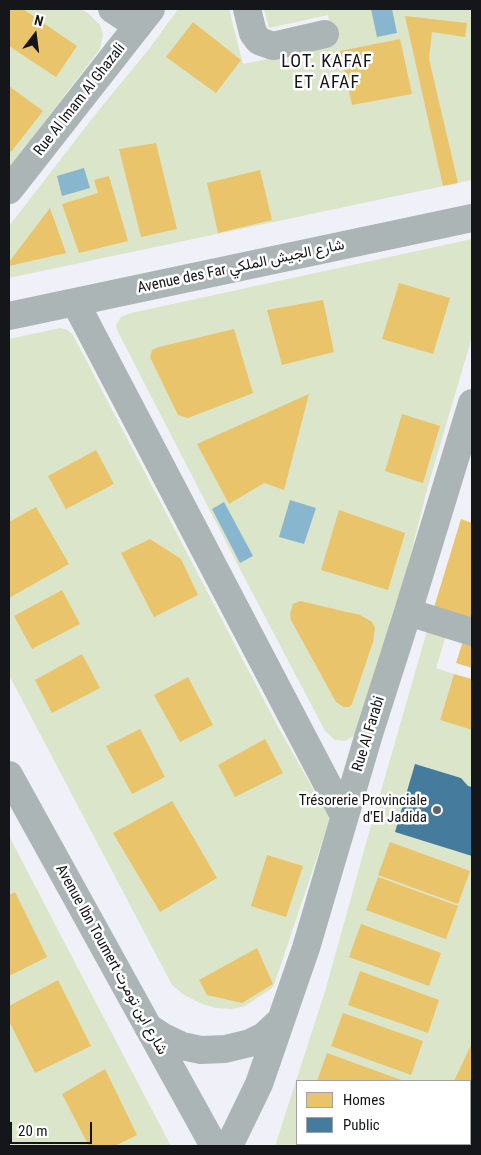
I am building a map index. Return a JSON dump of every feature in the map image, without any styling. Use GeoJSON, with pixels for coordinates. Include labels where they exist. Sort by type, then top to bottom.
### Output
{"type":"FeatureCollection","features":[{"type":"Feature","properties":{"kind":"street"},"geometry":{"type":"LineString","coordinates":[[112,9],[145,17]]}},
{"type":"Feature","properties":{"kind":"street"},"geometry":{"type":"LineString","coordinates":[[247,9],[253,34],[259,41],[273,46],[325,34]]}},
{"type":"Feature","properties":{"kind":"street","name":"Rue Al Imam Al Ghazali"},"geometry":{"type":"LineString","coordinates":[[9,190],[145,17]]}},
{"type":"Feature","properties":{"kind":"street","name":"Avenue des Far شارع الجيش الملكي"},"geometry":{"type":"LineString","coordinates":[[9,316],[472,218]]}},
{"type":"Feature","properties":{"kind":"street"},"geometry":{"type":"LineString","coordinates":[[75,302],[344,816]]}},
{"type":"Feature","properties":{"kind":"street","name":"Rue Al Farabi"},"geometry":{"type":"LineString","coordinates":[[229,1146],[259,1084],[306,948],[368,734],[408,612],[472,402]]}},
{"type":"Feature","properties":{"kind":"street"},"geometry":{"type":"LineString","coordinates":[[408,612],[472,632]]}},
{"type":"Feature","properties":{"kind":"street","name":"Avenue Ibn Toumert شارع ابن تومرت"},"geometry":{"type":"LineString","coordinates":[[9,775],[214,1146]]}},
{"type":"Feature","properties":{"kind":"street"},"geometry":{"type":"LineString","coordinates":[[148,1027],[182,1046],[201,1050],[226,1049],[250,1043],[264,1036],[280,1021]]}},
{"type":"Feature","properties":{"kind":"green space"},"geometry":{"type":"Polygon","coordinates":[[[9,9],[80,9],[88,13],[100,25],[103,35],[100,49],[9,168],[9,9]]]}},
{"type":"Feature","properties":{"kind":"green space"},"geometry":{"type":"Polygon","coordinates":[[[178,9],[229,9],[243,64],[334,45],[328,15],[269,28],[264,9],[472,9],[472,180],[9,278],[9,226],[98,111],[149,49],[178,9]]]}},
{"type":"Feature","properties":{"kind":"green space"},"geometry":{"type":"Polygon","coordinates":[[[472,239],[472,337],[428,486],[405,576],[354,736],[345,741],[335,740],[325,731],[116,325],[121,317],[131,313],[472,239]]]}},
{"type":"Feature","properties":{"kind":"green space"},"geometry":{"type":"Polygon","coordinates":[[[60,328],[68,330],[73,335],[277,725],[330,819],[275,982],[272,988],[245,1006],[231,1009],[216,1008],[202,1004],[184,995],[172,985],[9,675],[9,339],[60,328]]]}},
{"type":"Feature","properties":{"kind":"green space"},"geometry":{"type":"Polygon","coordinates":[[[429,624],[448,629],[436,668],[454,674],[440,720],[472,730],[472,1146],[275,1146],[296,1081],[296,1145],[471,1145],[471,1080],[296,1080],[326,988],[429,624]]]}},
{"type":"Feature","properties":{"kind":"green space"},"geometry":{"type":"Polygon","coordinates":[[[9,836],[118,1045],[171,1146],[9,1146],[9,836]]]}},
{"type":"Feature","properties":{"kind":"water"},"geometry":{"type":"Polygon","coordinates":[[[371,9],[392,9],[397,33],[377,37],[371,9]]]}},
{"type":"Feature","properties":{"kind":"water"},"geometry":{"type":"Polygon","coordinates":[[[84,168],[90,188],[62,196],[57,176],[84,168]]]}},
{"type":"Feature","properties":{"kind":"water"},"geometry":{"type":"Polygon","coordinates":[[[290,500],[316,508],[304,544],[279,537],[290,500]]]}},
{"type":"Feature","properties":{"kind":"water"},"geometry":{"type":"Polygon","coordinates":[[[224,502],[253,556],[240,563],[212,509],[224,502]]]}},
{"type":"Feature","properties":{"kind":"building: Homes"},"geometry":{"type":"Polygon","coordinates":[[[9,9],[23,9],[77,46],[56,77],[9,46],[9,9]]]}},
{"type":"Feature","properties":{"kind":"building: Homes"},"geometry":{"type":"Polygon","coordinates":[[[405,16],[467,23],[465,37],[432,32],[429,59],[458,183],[443,186],[405,16]]]}},
{"type":"Feature","properties":{"kind":"building: Homes"},"geometry":{"type":"Polygon","coordinates":[[[193,22],[241,60],[216,93],[166,57],[193,22]]]}},
{"type":"Feature","properties":{"kind":"building: Homes"},"geometry":{"type":"Polygon","coordinates":[[[400,39],[412,94],[352,105],[340,51],[400,39]]]}},
{"type":"Feature","properties":{"kind":"building: Homes"},"geometry":{"type":"Polygon","coordinates":[[[9,86],[43,111],[11,152],[9,150],[9,86]]]}},
{"type":"Feature","properties":{"kind":"building: Homes"},"geometry":{"type":"Polygon","coordinates":[[[156,143],[177,229],[141,237],[119,149],[156,143]]]}},
{"type":"Feature","properties":{"kind":"building: Homes"},"geometry":{"type":"Polygon","coordinates":[[[260,170],[272,220],[218,233],[207,183],[260,170]]]}},
{"type":"Feature","properties":{"kind":"building: Homes"},"geometry":{"type":"Polygon","coordinates":[[[109,176],[128,241],[79,253],[62,204],[98,193],[94,180],[109,176]]]}},
{"type":"Feature","properties":{"kind":"building: Homes"},"geometry":{"type":"Polygon","coordinates":[[[50,208],[66,253],[9,266],[9,262],[50,208]]]}},
{"type":"Feature","properties":{"kind":"building: Homes"},"geometry":{"type":"Polygon","coordinates":[[[399,283],[450,298],[433,354],[382,339],[399,283]]]}},
{"type":"Feature","properties":{"kind":"building: Homes"},"geometry":{"type":"Polygon","coordinates":[[[323,300],[334,352],[282,365],[267,310],[323,300]]]}},
{"type":"Feature","properties":{"kind":"building: Homes"},"geometry":{"type":"Polygon","coordinates":[[[234,329],[253,393],[188,418],[178,415],[150,357],[152,350],[234,329]]]}},
{"type":"Feature","properties":{"kind":"building: Homes"},"geometry":{"type":"Polygon","coordinates":[[[309,394],[284,490],[264,483],[229,504],[197,444],[309,394]]]}},
{"type":"Feature","properties":{"kind":"building: Homes"},"geometry":{"type":"Polygon","coordinates":[[[402,414],[440,426],[423,483],[385,471],[402,414]]]}},
{"type":"Feature","properties":{"kind":"building: Homes"},"geometry":{"type":"Polygon","coordinates":[[[96,450],[114,484],[66,509],[48,476],[96,450]]]}},
{"type":"Feature","properties":{"kind":"building: Homes"},"geometry":{"type":"Polygon","coordinates":[[[36,507],[69,564],[9,598],[9,522],[36,507]]]}},
{"type":"Feature","properties":{"kind":"building: Homes"},"geometry":{"type":"Polygon","coordinates":[[[339,510],[405,533],[388,590],[321,570],[339,510]]]}},
{"type":"Feature","properties":{"kind":"building: Homes"},"geometry":{"type":"Polygon","coordinates":[[[461,519],[472,523],[472,627],[432,614],[461,519]]]}},
{"type":"Feature","properties":{"kind":"building: Homes"},"geometry":{"type":"Polygon","coordinates":[[[150,539],[181,559],[198,595],[154,617],[121,553],[150,539]]]}},
{"type":"Feature","properties":{"kind":"building: Homes"},"geometry":{"type":"Polygon","coordinates":[[[62,590],[80,624],[32,649],[14,616],[62,590]]]}},
{"type":"Feature","properties":{"kind":"building: Homes"},"geometry":{"type":"Polygon","coordinates":[[[300,601],[360,615],[372,622],[375,628],[373,642],[352,704],[349,707],[344,707],[336,702],[291,620],[290,614],[293,604],[300,601]]]}},
{"type":"Feature","properties":{"kind":"building: Homes"},"geometry":{"type":"Polygon","coordinates":[[[463,641],[472,644],[472,668],[456,663],[463,641]]]}},
{"type":"Feature","properties":{"kind":"building: Homes"},"geometry":{"type":"Polygon","coordinates":[[[82,654],[100,688],[52,713],[35,680],[82,654]]]}},
{"type":"Feature","properties":{"kind":"building: Homes"},"geometry":{"type":"Polygon","coordinates":[[[454,674],[472,679],[472,730],[440,720],[454,674]]]}},
{"type":"Feature","properties":{"kind":"building: Homes"},"geometry":{"type":"Polygon","coordinates":[[[188,677],[213,725],[180,742],[154,695],[188,677]]]}},
{"type":"Feature","properties":{"kind":"building: Homes"},"geometry":{"type":"Polygon","coordinates":[[[140,729],[165,777],[132,794],[106,746],[140,729]]]}},
{"type":"Feature","properties":{"kind":"building: Homes"},"geometry":{"type":"Polygon","coordinates":[[[265,739],[283,773],[235,797],[218,765],[265,739]]]}},
{"type":"Feature","properties":{"kind":"building: Homes"},"geometry":{"type":"Polygon","coordinates":[[[172,801],[217,878],[160,912],[113,833],[172,801]]]}},
{"type":"Feature","properties":{"kind":"building: Homes"},"geometry":{"type":"Polygon","coordinates":[[[390,842],[470,871],[458,904],[378,875],[390,842]]]}},
{"type":"Feature","properties":{"kind":"building: Homes"},"geometry":{"type":"Polygon","coordinates":[[[267,855],[303,866],[286,917],[251,906],[267,855]]]}},
{"type":"Feature","properties":{"kind":"building: Homes"},"geometry":{"type":"Polygon","coordinates":[[[378,877],[458,906],[446,939],[366,910],[378,877]]]}},
{"type":"Feature","properties":{"kind":"building: Homes"},"geometry":{"type":"Polygon","coordinates":[[[15,892],[47,957],[9,976],[9,895],[15,892]]]}},
{"type":"Feature","properties":{"kind":"building: Homes"},"geometry":{"type":"Polygon","coordinates":[[[361,924],[441,953],[429,986],[349,957],[361,924]]]}},
{"type":"Feature","properties":{"kind":"building: Homes"},"geometry":{"type":"Polygon","coordinates":[[[257,948],[273,984],[242,1003],[207,995],[199,980],[257,948]]]}},
{"type":"Feature","properties":{"kind":"building: Homes"},"geometry":{"type":"Polygon","coordinates":[[[360,971],[439,1000],[428,1033],[348,1005],[360,971]]]}},
{"type":"Feature","properties":{"kind":"building: Homes"},"geometry":{"type":"Polygon","coordinates":[[[58,980],[91,1046],[35,1073],[9,1021],[9,1006],[58,980]]]}},
{"type":"Feature","properties":{"kind":"building: Homes"},"geometry":{"type":"Polygon","coordinates":[[[343,1013],[423,1041],[411,1075],[331,1046],[343,1013]]]}},
{"type":"Feature","properties":{"kind":"building: Homes"},"geometry":{"type":"Polygon","coordinates":[[[472,1043],[472,1146],[446,1145],[471,1145],[471,1080],[454,1080],[472,1043]]]}},
{"type":"Feature","properties":{"kind":"building: Homes"},"geometry":{"type":"Polygon","coordinates":[[[327,1053],[401,1080],[317,1080],[327,1053]]]}},
{"type":"Feature","properties":{"kind":"building: Homes"},"geometry":{"type":"Polygon","coordinates":[[[105,1069],[137,1135],[115,1146],[89,1146],[62,1094],[105,1069]]]}},
{"type":"Feature","properties":{"kind":"building: Public","name":"Trésorerie Provinciale d'El Jadida"},"geometry":{"type":"Polygon","coordinates":[[[415,764],[461,778],[468,786],[472,787],[472,856],[395,832],[415,764]]]}},
{"type":"Feature","properties":{"kind":"place","name":"Trésorerie Provinciale d'El Jadida"},"geometry":{"type":"Point","coordinates":[437,810]}},
{"type":"Feature","properties":{"kind":"district","name":"LOT. KAFAF ET AFAF"},"geometry":{"type":"Point","coordinates":[327,72]}}]}
